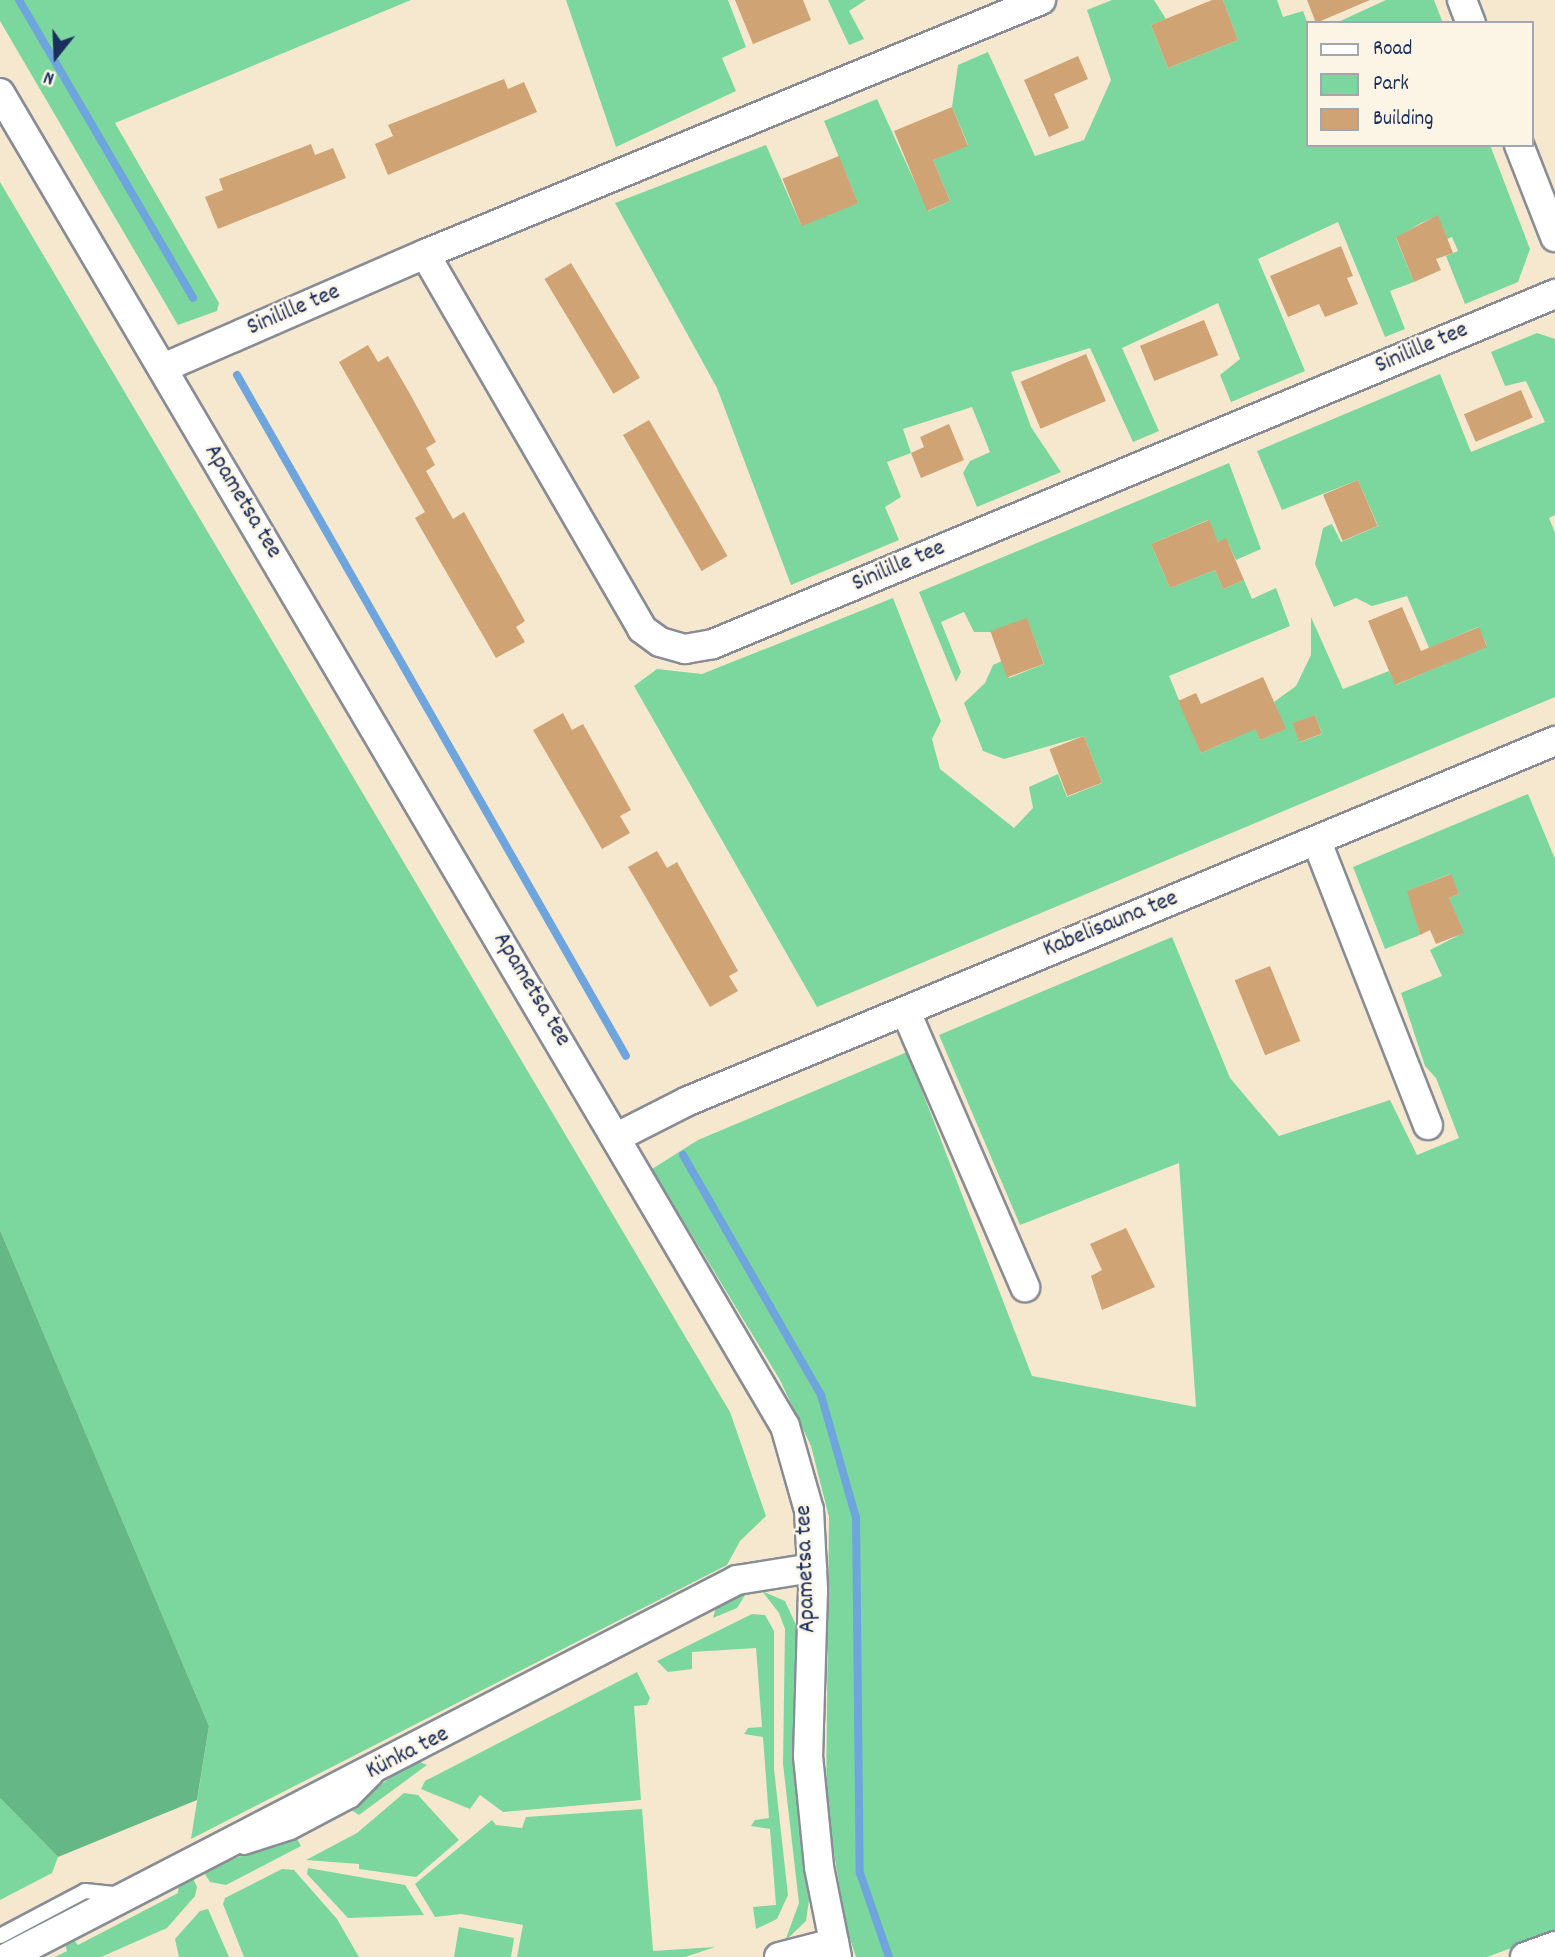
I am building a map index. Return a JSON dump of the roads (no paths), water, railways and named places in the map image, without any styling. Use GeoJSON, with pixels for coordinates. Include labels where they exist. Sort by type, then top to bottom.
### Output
{"type":"FeatureCollection","features":[{"type":"Feature","properties":{"kind":"street","name":"Sinilille tee"},"geometry":{"type":"LineString","coordinates":[[163,368],[425,254],[1041,0]]}},
{"type":"Feature","properties":{"kind":"street"},"geometry":{"type":"LineString","coordinates":[[1462,0],[1470,21]]}},
{"type":"Feature","properties":{"kind":"street","name":"Apametsa tee"},"geometry":{"type":"LineString","coordinates":[[0,93],[618,1137],[785,1426],[809,1510],[812,1568],[808,1756],[819,1867],[835,1950]]}},
{"type":"Feature","properties":{"kind":"street"},"geometry":{"type":"LineString","coordinates":[[1520,147],[1555,237]]}},
{"type":"Feature","properties":{"kind":"street","name":"Sinilille tee"},"geometry":{"type":"LineString","coordinates":[[425,254],[642,629],[660,642],[685,649],[713,644],[1555,294]]}},
{"type":"Feature","properties":{"kind":"street","name":"Kabelisauna tee"},"geometry":{"type":"LineString","coordinates":[[618,1137],[688,1101],[1555,741]]}},
{"type":"Feature","properties":{"kind":"street"},"geometry":{"type":"LineString","coordinates":[[1317,842],[1428,1125]]}},
{"type":"Feature","properties":{"kind":"street"},"geometry":{"type":"LineString","coordinates":[[906,1012],[1025,1287]]}},
{"type":"Feature","properties":{"kind":"street","name":"Künka tee"},"geometry":{"type":"LineString","coordinates":[[8,1957],[388,1764],[737,1580],[812,1568]]}},
{"type":"Feature","properties":{"kind":"street"},"geometry":{"type":"LineString","coordinates":[[1525,1957],[1555,1946]]}},
{"type":"Feature","properties":{"kind":"street"},"geometry":{"type":"LineString","coordinates":[[779,1957],[835,1950]]}},
{"type":"Feature","properties":{"kind":"lane"},"geometry":{"type":"LineString","coordinates":[[0,1936],[85,1891],[130,1896]]}},
{"type":"Feature","properties":{"kind":"waterway"},"geometry":{"type":"LineString","coordinates":[[19,0],[193,298]]}},
{"type":"Feature","properties":{"kind":"waterway"},"geometry":{"type":"LineString","coordinates":[[237,375],[626,1056]]}},
{"type":"Feature","properties":{"kind":"waterway"},"geometry":{"type":"LineString","coordinates":[[683,1155],[821,1395],[856,1518],[860,1873],[889,1957]]}}]}
